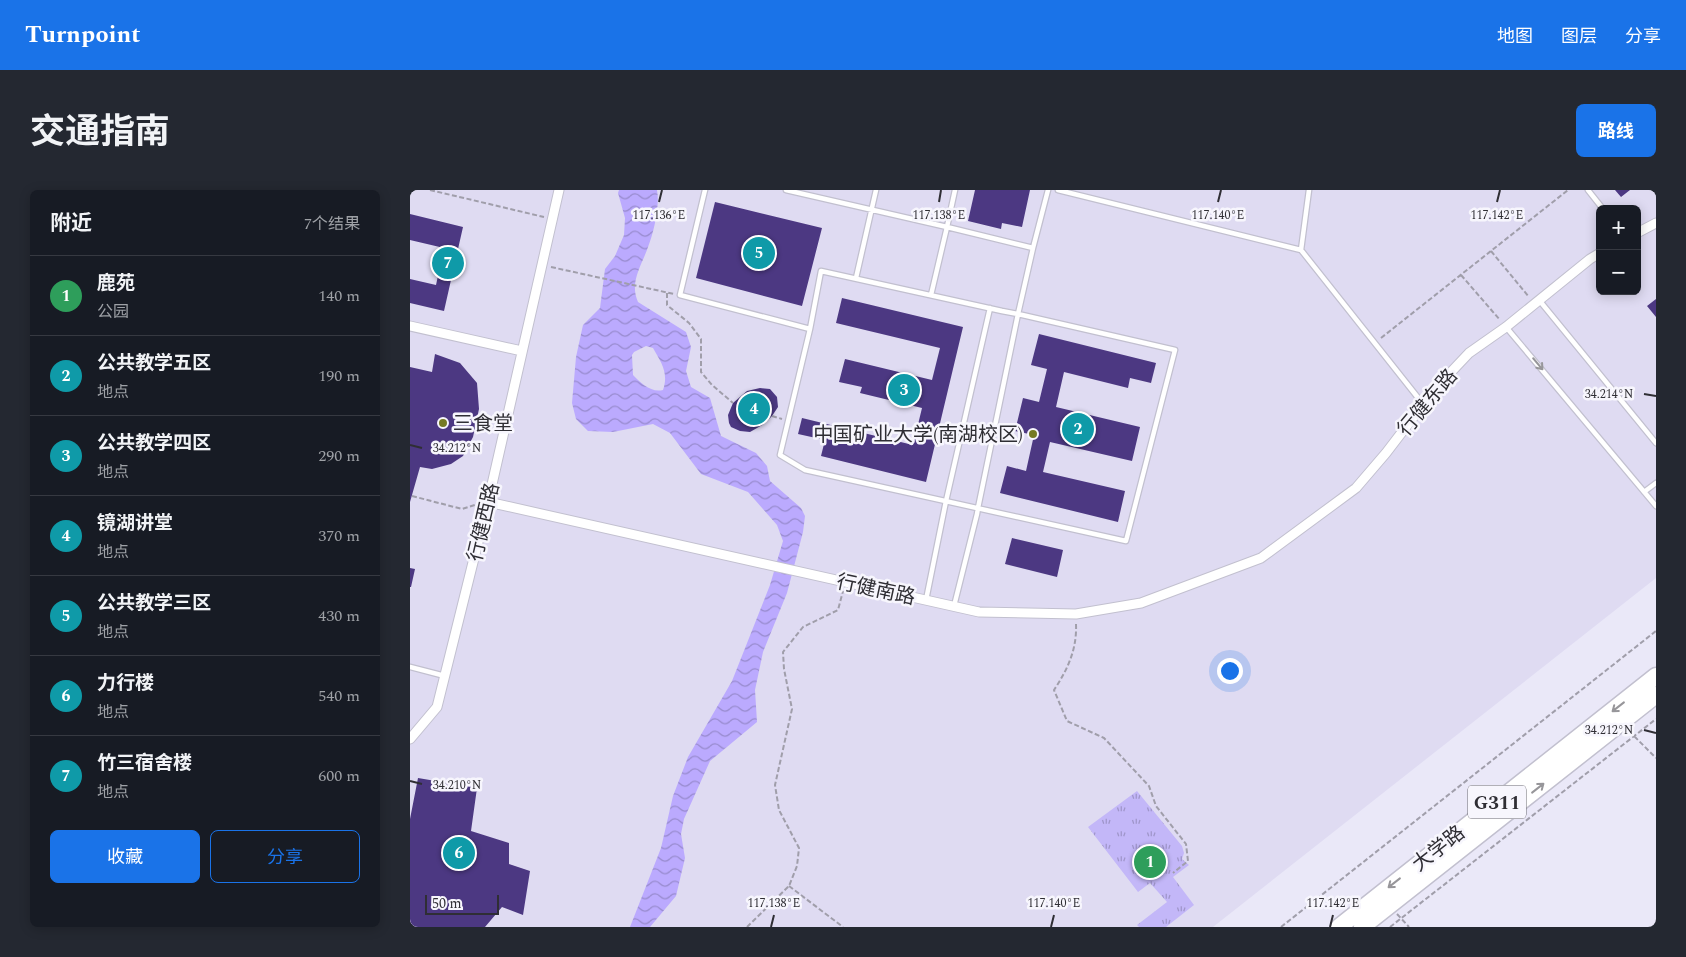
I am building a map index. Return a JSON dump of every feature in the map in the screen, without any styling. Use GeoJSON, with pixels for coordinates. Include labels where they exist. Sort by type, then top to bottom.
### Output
{"type":"FeatureCollection","features":[{"type":"Feature","properties":{"kind":"highway","name":"大学路"},"geometry":{"type":"LineString","coordinates":[[1339,927],[1656,676]]}},
{"type":"Feature","properties":{"kind":"highway","name":"大学路"},"geometry":{"type":"LineString","coordinates":[[1362,927],[1656,695]]}},
{"type":"Feature","properties":{"kind":"street","name":"行健西路"},"geometry":{"type":"LineString","coordinates":[[410,738],[437,707],[488,502],[559,190]]}},
{"type":"Feature","properties":{"kind":"street"},"geometry":{"type":"LineString","coordinates":[[1641,231],[1656,223]]}},
{"type":"Feature","properties":{"kind":"street","name":"行健东路"},"geometry":{"type":"LineString","coordinates":[[1261,558],[1356,488],[1386,453],[1435,389],[1469,353],[1506,327],[1596,255]]}},
{"type":"Feature","properties":{"kind":"street"},"geometry":{"type":"LineString","coordinates":[[410,326],[522,351]]}},
{"type":"Feature","properties":{"kind":"street","name":"行健南路"},"geometry":{"type":"LineString","coordinates":[[488,502],[979,612],[1076,614],[1141,603],[1261,558]]}},
{"type":"Feature","properties":{"kind":"lane"},"geometry":{"type":"LineString","coordinates":[[705,190],[680,296],[810,329]]}},
{"type":"Feature","properties":{"kind":"lane"},"geometry":{"type":"LineString","coordinates":[[786,190],[1033,248]]}},
{"type":"Feature","properties":{"kind":"lane"},"geometry":{"type":"LineString","coordinates":[[856,278],[876,190]]}},
{"type":"Feature","properties":{"kind":"lane"},"geometry":{"type":"LineString","coordinates":[[931,295],[955,190]]}},
{"type":"Feature","properties":{"kind":"lane"},"geometry":{"type":"LineString","coordinates":[[954,606],[978,508],[1018,314],[1048,190]]}},
{"type":"Feature","properties":{"kind":"lane"},"geometry":{"type":"LineString","coordinates":[[1058,190],[1301,250],[1423,404]]}},
{"type":"Feature","properties":{"kind":"lane"},"geometry":{"type":"LineString","coordinates":[[1301,250],[1309,190]]}},
{"type":"Feature","properties":{"kind":"lane"},"geometry":{"type":"LineString","coordinates":[[1588,190],[1600,205]]}},
{"type":"Feature","properties":{"kind":"lane"},"geometry":{"type":"LineString","coordinates":[[821,270],[856,278],[1175,350],[1126,542],[946,500],[805,470],[780,455],[810,329],[821,270]]}},
{"type":"Feature","properties":{"kind":"lane"},"geometry":{"type":"LineString","coordinates":[[1536,302],[1656,443]]}},
{"type":"Feature","properties":{"kind":"lane"},"geometry":{"type":"LineString","coordinates":[[926,600],[946,500],[990,308]]}},
{"type":"Feature","properties":{"kind":"lane"},"geometry":{"type":"LineString","coordinates":[[1506,327],[1656,506]]}},
{"type":"Feature","properties":{"kind":"lane"},"geometry":{"type":"LineString","coordinates":[[1644,492],[1656,483]]}},
{"type":"Feature","properties":{"kind":"lane"},"geometry":{"type":"LineString","coordinates":[[410,667],[445,676]]}},
{"type":"Feature","properties":{"kind":"path"},"geometry":{"type":"LineString","coordinates":[[430,190],[552,219]]}},
{"type":"Feature","properties":{"kind":"path"},"geometry":{"type":"LineString","coordinates":[[1375,343],[1568,190]]}},
{"type":"Feature","properties":{"kind":"path"},"geometry":{"type":"LineString","coordinates":[[1491,251],[1536,302]]}},
{"type":"Feature","properties":{"kind":"path"},"geometry":{"type":"LineString","coordinates":[[542,265],[680,296]]}},
{"type":"Feature","properties":{"kind":"path"},"geometry":{"type":"LineString","coordinates":[[1461,275],[1506,327]]}},
{"type":"Feature","properties":{"kind":"path"},"geometry":{"type":"LineString","coordinates":[[667,292],[667,304],[689,323],[701,339],[701,372],[712,385],[733,403]]}},
{"type":"Feature","properties":{"kind":"path"},"geometry":{"type":"LineString","coordinates":[[772,416],[788,421]]}},
{"type":"Feature","properties":{"kind":"path"},"geometry":{"type":"LineString","coordinates":[[412,496],[462,508],[488,502]]}},
{"type":"Feature","properties":{"kind":"path"},"geometry":{"type":"LineString","coordinates":[[747,927],[789,886],[798,866],[799,848],[779,810],[774,785],[792,709],[783,652],[802,627],[838,610],[844,586]]}},
{"type":"Feature","properties":{"kind":"path"},"geometry":{"type":"LineString","coordinates":[[1076,614],[1076,637],[1072,654],[1067,670],[1054,690],[1067,721],[1104,738],[1149,786],[1156,806],[1186,844],[1188,860],[1172,873]]}},
{"type":"Feature","properties":{"kind":"path"},"geometry":{"type":"LineString","coordinates":[[1281,927],[1656,631]]}},
{"type":"Feature","properties":{"kind":"path"},"geometry":{"type":"LineString","coordinates":[[1390,927],[1656,719]]}},
{"type":"Feature","properties":{"kind":"path"},"geometry":{"type":"LineString","coordinates":[[1620,723],[1656,758]]}},
{"type":"Feature","properties":{"kind":"path"},"geometry":{"type":"LineString","coordinates":[[789,886],[843,927]]}},
{"type":"Feature","properties":{"kind":"path"},"geometry":{"type":"LineString","coordinates":[[1390,905],[1409,927]]}},
{"type":"Feature","properties":{"kind":"shaded area","name":"中国矿业大学(南湖校区)"},"geometry":{"type":"Polygon","coordinates":[[[410,190],[1656,190],[1656,578],[1213,927],[410,927],[410,190]]]}},
{"type":"Feature","properties":{"kind":"green space"},"geometry":{"type":"Polygon","coordinates":[[[1137,791],[1182,846],[1184,853],[1182,859],[1189,865],[1173,877],[1194,905],[1166,927],[1139,927],[1137,925],[1167,902],[1150,883],[1138,892],[1088,827],[1137,791]]]}},
{"type":"Feature","properties":{"kind":"water"},"geometry":{"type":"Polygon","coordinates":[[[619,190],[657,190],[658,203],[654,226],[636,281],[635,288],[638,302],[686,332],[691,347],[686,371],[691,387],[710,398],[721,436],[756,453],[767,466],[770,481],[801,508],[805,516],[803,532],[787,593],[763,652],[755,690],[757,722],[710,761],[684,819],[681,834],[685,858],[676,896],[650,927],[630,927],[661,848],[673,796],[688,757],[732,681],[770,585],[783,541],[777,525],[748,492],[701,474],[670,433],[653,424],[613,432],[588,431],[576,419],[572,403],[576,357],[583,325],[600,308],[605,269],[615,256],[624,235],[625,218],[618,193],[619,190]],[[646,346],[634,352],[632,355],[633,375],[650,389],[659,391],[663,390],[665,384],[665,373],[653,348],[646,346]]]}},
{"type":"Feature","properties":{"kind":"building"},"geometry":{"type":"Polygon","coordinates":[[[975,190],[1030,190],[1022,227],[1002,223],[1001,229],[968,221],[975,190]]]}},
{"type":"Feature","properties":{"kind":"building"},"geometry":{"type":"Polygon","coordinates":[[[1615,190],[1630,190],[1621,197],[1615,190]]]}},
{"type":"Feature","properties":{"kind":"building"},"geometry":{"type":"Polygon","coordinates":[[[715,202],[822,228],[802,306],[696,278],[715,202]]]}},
{"type":"Feature","properties":{"kind":"building"},"geometry":{"type":"Polygon","coordinates":[[[410,214],[463,227],[444,311],[410,303],[410,279],[436,285],[444,248],[410,240],[410,214]]]}},
{"type":"Feature","properties":{"kind":"building"},"geometry":{"type":"Polygon","coordinates":[[[842,298],[963,327],[926,482],[821,456],[825,440],[798,434],[802,418],[913,445],[922,408],[860,393],[862,387],[839,382],[845,359],[932,380],[940,348],[836,323],[842,298]]]}},
{"type":"Feature","properties":{"kind":"building"},"geometry":{"type":"Polygon","coordinates":[[[1656,299],[1656,317],[1647,306],[1656,299]]]}},
{"type":"Feature","properties":{"kind":"building"},"geometry":{"type":"Polygon","coordinates":[[[1039,334],[1156,363],[1151,383],[1130,378],[1128,388],[1064,372],[1056,407],[1140,427],[1132,461],[1050,442],[1043,472],[1125,491],[1118,522],[1000,493],[1007,466],[1026,471],[1034,435],[1015,431],[1023,398],[1039,402],[1047,369],[1031,365],[1039,334]]]}},
{"type":"Feature","properties":{"kind":"building","name":"三食堂"},"geometry":{"type":"Polygon","coordinates":[[[435,354],[460,363],[477,383],[479,409],[473,437],[463,456],[451,464],[432,469],[420,467],[410,502],[410,367],[432,372],[435,354]]]}},
{"type":"Feature","properties":{"kind":"building"},"geometry":{"type":"Polygon","coordinates":[[[760,388],[770,389],[777,397],[778,407],[772,416],[764,424],[750,432],[740,431],[731,427],[728,415],[733,403],[747,391],[760,388]]]}},
{"type":"Feature","properties":{"kind":"building"},"geometry":{"type":"Polygon","coordinates":[[[1012,538],[1063,550],[1057,577],[1005,564],[1012,538]]]}},
{"type":"Feature","properties":{"kind":"building"},"geometry":{"type":"Polygon","coordinates":[[[410,568],[415,569],[411,587],[410,587],[410,568]]]}},
{"type":"Feature","properties":{"kind":"building"},"geometry":{"type":"Polygon","coordinates":[[[418,778],[477,788],[471,831],[509,843],[509,864],[530,871],[523,915],[502,907],[485,927],[410,927],[410,819],[418,778]]]}},
{"type":"Feature","properties":{"kind":"place","name":"公共教学三区"},"geometry":{"type":"Point","coordinates":[759,253]}},
{"type":"Feature","properties":{"kind":"place","name":"竹三宿舍楼"},"geometry":{"type":"Point","coordinates":[448,263]}},
{"type":"Feature","properties":{"kind":"place","name":"公共教学四区"},"geometry":{"type":"Point","coordinates":[904,390]}},
{"type":"Feature","properties":{"kind":"place","name":"镜湖讲堂"},"geometry":{"type":"Point","coordinates":[754,409]}},
{"type":"Feature","properties":{"kind":"place","name":"三食堂"},"geometry":{"type":"Point","coordinates":[443,423]}},
{"type":"Feature","properties":{"kind":"place","name":"公共教学五区"},"geometry":{"type":"Point","coordinates":[1078,429]}},
{"type":"Feature","properties":{"kind":"place","name":"中国矿业大学(南湖校区)"},"geometry":{"type":"Point","coordinates":[1033,434]}},
{"type":"Feature","properties":{"kind":"place","name":"力行楼"},"geometry":{"type":"Point","coordinates":[459,853]}},
{"type":"Feature","properties":{"kind":"place","name":"鹿苑"},"geometry":{"type":"Point","coordinates":[1150,862]}}]}
